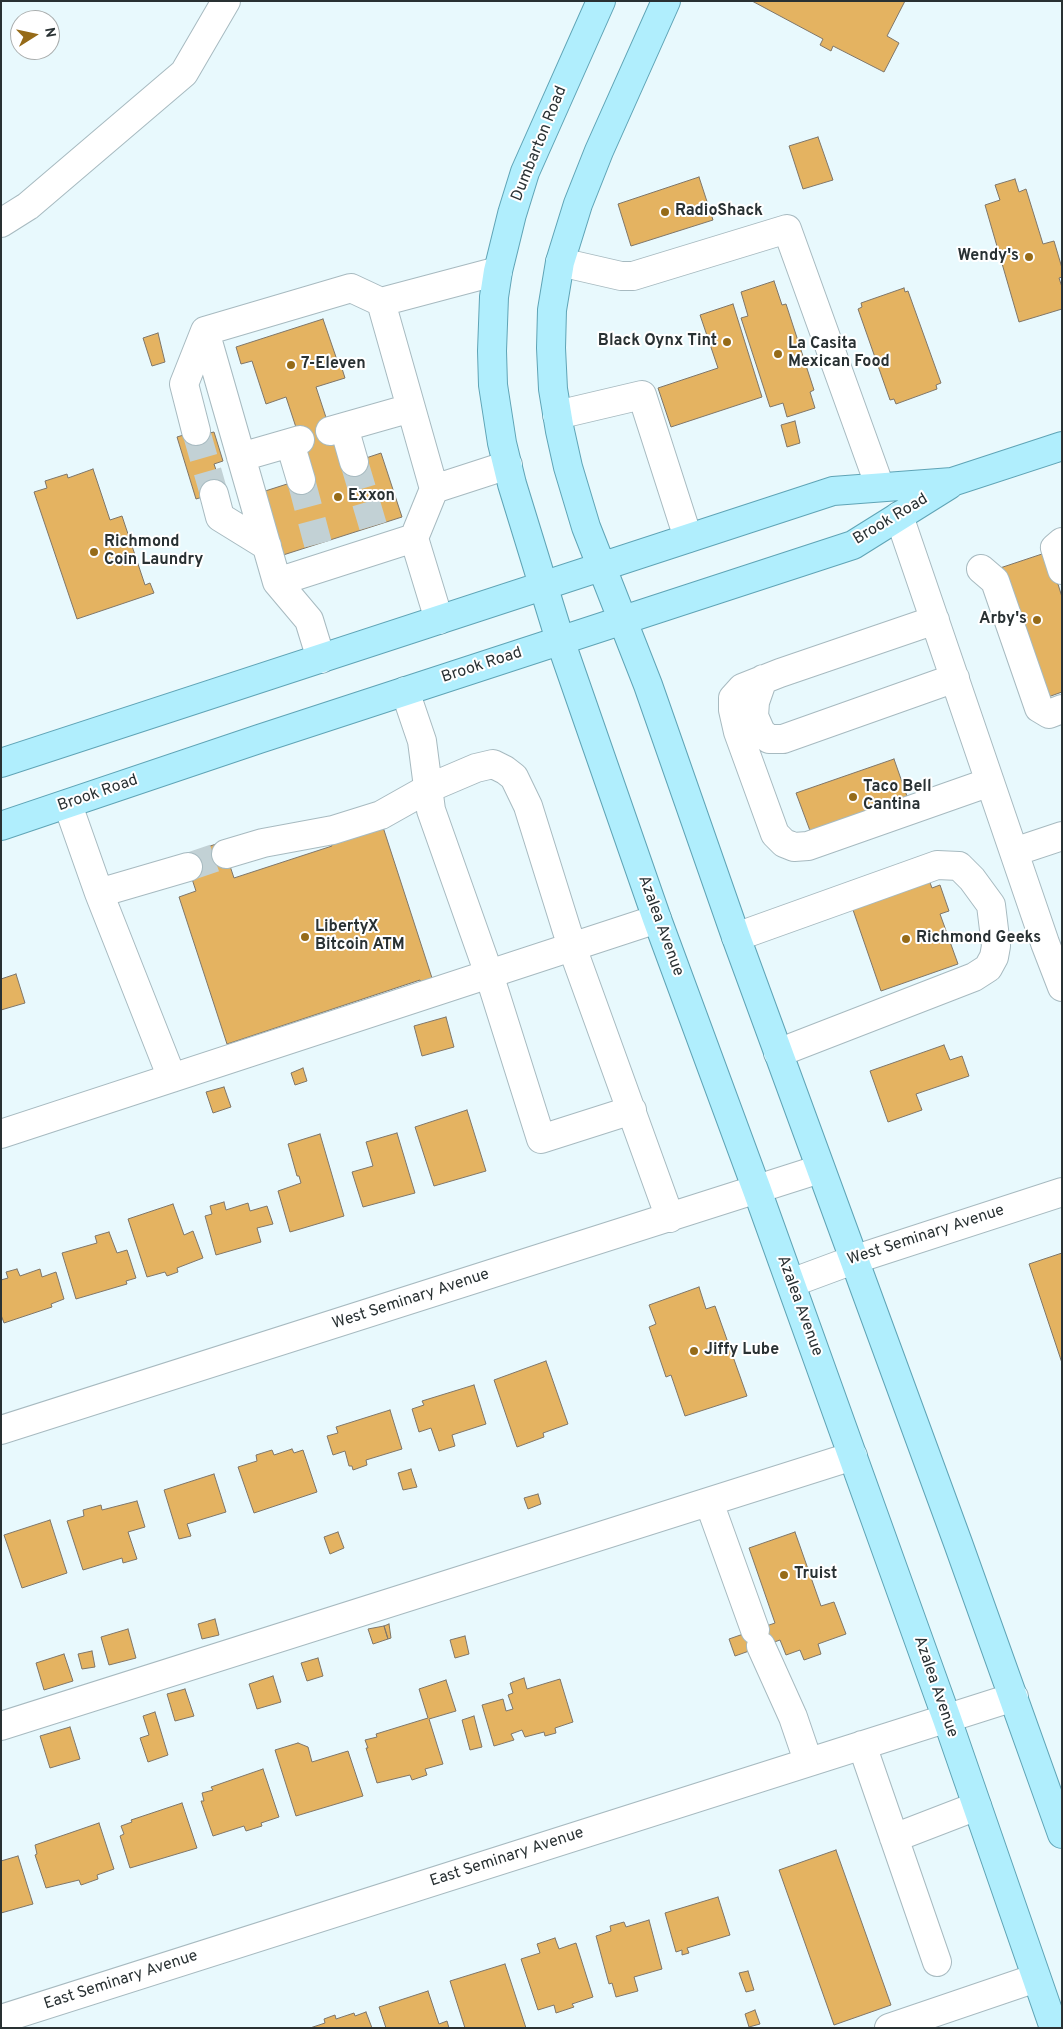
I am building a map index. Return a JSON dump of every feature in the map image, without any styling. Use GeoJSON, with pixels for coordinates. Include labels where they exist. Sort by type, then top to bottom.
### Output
{"type":"FeatureCollection","features":[{"type":"Feature","properties":{"kind":"main road","name":"Dumbarton Road"},"geometry":{"type":"LineString","coordinates":[[542,585],[512,484],[498,421],[493,385],[492,324],[498,271],[525,172],[601,1]]}},
{"type":"Feature","properties":{"kind":"main road"},"geometry":{"type":"LineString","coordinates":[[666,1],[599,150],[578,204],[560,262],[552,310],[551,348],[557,415],[568,467],[586,527],[648,685],[736,937],[1014,1697],[1062,1834]]}},
{"type":"Feature","properties":{"kind":"main road","name":"Brook Road"},"geometry":{"type":"LineString","coordinates":[[1,763],[833,491],[952,482],[1062,446]]}},
{"type":"Feature","properties":{"kind":"main road","name":"Brook Road"},"geometry":{"type":"LineString","coordinates":[[1,826],[68,805],[259,739],[853,545],[952,482]]}},
{"type":"Feature","properties":{"kind":"main road","name":"Azalea Avenue"},"geometry":{"type":"LineString","coordinates":[[542,585],[657,919],[853,1456],[1054,2028]]}},
{"type":"Feature","properties":{"kind":"street"},"geometry":{"type":"LineString","coordinates":[[1,224],[28,206],[184,73],[226,1]]}},
{"type":"Feature","properties":{"kind":"street"},"geometry":{"type":"LineString","coordinates":[[560,262],[621,276],[633,276],[787,228],[880,487]]}},
{"type":"Feature","properties":{"kind":"street"},"geometry":{"type":"LineString","coordinates":[[205,331],[351,288],[381,302],[498,271]]}},
{"type":"Feature","properties":{"kind":"street"},"geometry":{"type":"LineString","coordinates":[[381,302],[434,489],[414,538],[439,620]]}},
{"type":"Feature","properties":{"kind":"street"},"geometry":{"type":"LineString","coordinates":[[196,431],[184,384],[205,331]]}},
{"type":"Feature","properties":{"kind":"street"},"geometry":{"type":"LineString","coordinates":[[205,331],[277,582],[309,620],[321,659]]}},
{"type":"Feature","properties":{"kind":"street"},"geometry":{"type":"LineString","coordinates":[[557,415],[642,395],[688,538]]}},
{"type":"Feature","properties":{"kind":"street"},"geometry":{"type":"LineString","coordinates":[[354,462],[337,429],[411,408]]}},
{"type":"Feature","properties":{"kind":"street"},"geometry":{"type":"LineString","coordinates":[[241,457],[295,442],[301,480]]}},
{"type":"Feature","properties":{"kind":"street"},"geometry":{"type":"LineString","coordinates":[[434,489],[508,464]]}},
{"type":"Feature","properties":{"kind":"street"},"geometry":{"type":"LineString","coordinates":[[214,494],[220,517],[267,546]]}},
{"type":"Feature","properties":{"kind":"street"},"geometry":{"type":"LineString","coordinates":[[899,516],[1027,889],[1053,940],[1062,987]]}},
{"type":"Feature","properties":{"kind":"street"},"geometry":{"type":"LineString","coordinates":[[277,582],[321,555],[376,538],[414,538]]}},
{"type":"Feature","properties":{"kind":"street"},"geometry":{"type":"LineString","coordinates":[[1062,542],[1055,548],[1062,570]]}},
{"type":"Feature","properties":{"kind":"street"},"geometry":{"type":"LineString","coordinates":[[981,569],[995,581],[1039,708],[1049,714],[1062,709]]}},
{"type":"Feature","properties":{"kind":"street"},"geometry":{"type":"LineString","coordinates":[[935,620],[763,679],[742,688],[733,698],[733,710],[738,732],[769,822],[775,834],[784,843],[794,847],[808,846],[990,782]]}},
{"type":"Feature","properties":{"kind":"street"},"geometry":{"type":"LineString","coordinates":[[763,679],[755,702],[754,716],[761,732],[769,739],[783,739],[955,678]]}},
{"type":"Feature","properties":{"kind":"street"},"geometry":{"type":"LineString","coordinates":[[406,691],[422,741],[431,810],[490,974],[541,1140],[632,1110]]}},
{"type":"Feature","properties":{"kind":"street"},"geometry":{"type":"LineString","coordinates":[[226,854],[263,843],[333,830],[382,815],[428,788],[476,768],[493,764],[514,777],[528,806],[572,947],[670,1218]]}},
{"type":"Feature","properties":{"kind":"street"},"geometry":{"type":"LineString","coordinates":[[68,805],[99,894],[172,1078]]}},
{"type":"Feature","properties":{"kind":"street"},"geometry":{"type":"LineString","coordinates":[[1014,852],[1062,836]]}},
{"type":"Feature","properties":{"kind":"street"},"geometry":{"type":"LineString","coordinates":[[736,937],[937,865],[959,866],[972,879],[991,905],[996,946],[994,957],[988,968],[974,977],[778,1053]]}},
{"type":"Feature","properties":{"kind":"street"},"geometry":{"type":"LineString","coordinates":[[99,894],[188,867]]}},
{"type":"Feature","properties":{"kind":"street"},"geometry":{"type":"LineString","coordinates":[[991,905],[1027,889]]}},
{"type":"Feature","properties":{"kind":"street"},"geometry":{"type":"LineString","coordinates":[[1,1134],[657,919]]}},
{"type":"Feature","properties":{"kind":"street","name":"West Seminary Avenue"},"geometry":{"type":"LineString","coordinates":[[1,1430],[820,1169]]}},
{"type":"Feature","properties":{"kind":"street","name":"West Seminary Avenue"},"geometry":{"type":"LineString","coordinates":[[790,1283],[853,1260],[1062,1192]]}},
{"type":"Feature","properties":{"kind":"street"},"geometry":{"type":"LineString","coordinates":[[1,1726],[853,1456]]}},
{"type":"Feature","properties":{"kind":"street"},"geometry":{"type":"LineString","coordinates":[[709,1502],[758,1638],[793,1717],[808,1761]]}},
{"type":"Feature","properties":{"kind":"street","name":"East Seminary Avenue"},"geometry":{"type":"LineString","coordinates":[[1,2019],[1014,1697]]}},
{"type":"Feature","properties":{"kind":"street"},"geometry":{"type":"LineString","coordinates":[[862,1745],[937,1962]]}},
{"type":"Feature","properties":{"kind":"street"},"geometry":{"type":"LineString","coordinates":[[894,1838],[976,1806]]}},
{"type":"Feature","properties":{"kind":"street"},"geometry":{"type":"LineString","coordinates":[[889,2028],[1036,1978]]}},
{"type":"Feature","properties":{"kind":"building"},"geometry":{"type":"Polygon","coordinates":[[[752,1],[905,1],[887,36],[899,43],[884,72],[833,46],[831,51],[820,45],[823,39],[752,1]]]}},
{"type":"Feature","properties":{"kind":"building"},"geometry":{"type":"Polygon","coordinates":[[[818,137],[833,180],[803,189],[789,146],[818,137]]]}},
{"type":"Feature","properties":{"kind":"building","name":"RadioShack"},"geometry":{"type":"Polygon","coordinates":[[[699,177],[713,220],[631,246],[618,204],[699,177]]]}},
{"type":"Feature","properties":{"kind":"building","name":"Wendy's"},"geometry":{"type":"Polygon","coordinates":[[[1015,179],[1019,192],[1026,189],[1043,244],[1054,241],[1062,268],[1062,277],[1059,278],[1062,287],[1062,309],[1019,322],[985,205],[1000,200],[995,185],[1015,179]]]}},
{"type":"Feature","properties":{"kind":"building","name":"La Casita Mexican Food"},"geometry":{"type":"Polygon","coordinates":[[[774,281],[782,305],[786,304],[814,390],[810,392],[815,408],[787,417],[783,403],[770,407],[741,318],[748,316],[741,292],[774,281]]]}},
{"type":"Feature","properties":{"kind":"building"},"geometry":{"type":"Polygon","coordinates":[[[904,288],[905,292],[908,291],[941,383],[936,385],[937,389],[896,404],[894,399],[890,400],[858,309],[862,307],[861,303],[904,288]]]}},
{"type":"Feature","properties":{"kind":"building","name":"Black Oynx Tint"},"geometry":{"type":"Polygon","coordinates":[[[733,304],[762,397],[671,427],[658,388],[718,368],[700,315],[733,304]]]}},
{"type":"Feature","properties":{"kind":"building"},"geometry":{"type":"Polygon","coordinates":[[[323,319],[345,378],[316,387],[342,466],[381,453],[402,517],[280,556],[259,493],[312,476],[286,397],[266,404],[252,361],[241,364],[236,347],[323,319]]]}},
{"type":"Feature","properties":{"kind":"building"},"geometry":{"type":"Polygon","coordinates":[[[158,333],[165,362],[152,366],[143,338],[158,333]]]}},
{"type":"Feature","properties":{"kind":"building"},"geometry":{"type":"Polygon","coordinates":[[[795,421],[800,443],[787,447],[781,425],[795,421]]]}},
{"type":"Feature","properties":{"kind":"building"},"geometry":{"type":"Polygon","coordinates":[[[203,429],[205,434],[214,432],[223,461],[214,464],[223,491],[196,499],[177,437],[203,429]]]}},
{"type":"Feature","properties":{"kind":"building","name":"Richmond Coin Laundry"},"geometry":{"type":"Polygon","coordinates":[[[93,469],[110,520],[122,516],[145,585],[150,583],[154,593],[77,619],[34,492],[47,488],[45,481],[67,474],[68,478],[93,469]]]}},
{"type":"Feature","properties":{"kind":"building","name":"Arby's"},"geometry":{"type":"Polygon","coordinates":[[[1048,552],[1062,597],[1062,692],[1048,697],[1031,644],[1021,647],[997,569],[1048,552]]]}},
{"type":"Feature","properties":{"kind":"building","name":"Taco Bell Cantina"},"geometry":{"type":"Polygon","coordinates":[[[894,759],[909,802],[812,836],[796,793],[894,759]]]}},
{"type":"Feature","properties":{"kind":"building","name":"LibertyX Bitcoin ATM"},"geometry":{"type":"Polygon","coordinates":[[[382,824],[432,978],[421,982],[420,980],[227,1044],[179,897],[196,891],[184,855],[222,842],[234,878],[332,846],[330,841],[382,824]]]}},
{"type":"Feature","properties":{"kind":"building","name":"Richmond Geeks"},"geometry":{"type":"Polygon","coordinates":[[[929,880],[932,888],[940,885],[949,911],[940,914],[958,964],[881,991],[852,907],[929,880]]]}},
{"type":"Feature","properties":{"kind":"building"},"geometry":{"type":"Polygon","coordinates":[[[16,974],[25,1003],[1,1010],[1,979],[16,974]]]}},
{"type":"Feature","properties":{"kind":"building"},"geometry":{"type":"Polygon","coordinates":[[[446,1017],[454,1047],[422,1056],[414,1026],[446,1017]]]}},
{"type":"Feature","properties":{"kind":"building"},"geometry":{"type":"Polygon","coordinates":[[[944,1045],[950,1060],[962,1056],[969,1076],[916,1094],[922,1110],[888,1122],[870,1071],[944,1045]]]}},
{"type":"Feature","properties":{"kind":"building"},"geometry":{"type":"Polygon","coordinates":[[[303,1068],[307,1081],[295,1085],[291,1073],[303,1068]]]}},
{"type":"Feature","properties":{"kind":"building"},"geometry":{"type":"Polygon","coordinates":[[[224,1087],[231,1107],[213,1113],[206,1092],[224,1087]]]}},
{"type":"Feature","properties":{"kind":"building"},"geometry":{"type":"Polygon","coordinates":[[[467,1110],[486,1171],[434,1186],[415,1127],[467,1110]]]}},
{"type":"Feature","properties":{"kind":"building"},"geometry":{"type":"Polygon","coordinates":[[[397,1133],[415,1193],[363,1207],[352,1172],[373,1166],[366,1142],[397,1133]]]}},
{"type":"Feature","properties":{"kind":"building"},"geometry":{"type":"Polygon","coordinates":[[[320,1134],[344,1216],[290,1232],[278,1191],[301,1183],[299,1176],[297,1176],[288,1144],[320,1134]]]}},
{"type":"Feature","properties":{"kind":"building"},"geometry":{"type":"Polygon","coordinates":[[[224,1202],[226,1210],[248,1203],[250,1211],[267,1206],[273,1224],[257,1228],[261,1242],[216,1255],[205,1216],[212,1214],[210,1206],[224,1202]]]}},
{"type":"Feature","properties":{"kind":"building"},"geometry":{"type":"Polygon","coordinates":[[[173,1204],[184,1235],[193,1231],[203,1258],[177,1268],[178,1272],[167,1276],[165,1272],[147,1277],[128,1219],[173,1204]]]}},
{"type":"Feature","properties":{"kind":"building"},"geometry":{"type":"Polygon","coordinates":[[[109,1232],[117,1253],[127,1250],[136,1278],[126,1281],[127,1284],[76,1299],[62,1253],[97,1243],[95,1236],[109,1232]]]}},
{"type":"Feature","properties":{"kind":"building"},"geometry":{"type":"Polygon","coordinates":[[[1062,1253],[1062,1363],[1029,1264],[1062,1253]]]}},
{"type":"Feature","properties":{"kind":"building"},"geometry":{"type":"Polygon","coordinates":[[[17,1269],[20,1276],[40,1269],[42,1277],[56,1272],[64,1299],[51,1304],[52,1307],[4,1323],[1,1315],[1,1280],[8,1278],[6,1272],[17,1269]]]}},
{"type":"Feature","properties":{"kind":"building","name":"Jiffy Lube"},"geometry":{"type":"Polygon","coordinates":[[[699,1287],[706,1309],[715,1306],[747,1396],[685,1416],[671,1375],[666,1377],[649,1327],[656,1324],[649,1305],[699,1287]]]}},
{"type":"Feature","properties":{"kind":"building"},"geometry":{"type":"Polygon","coordinates":[[[546,1361],[568,1424],[543,1433],[544,1437],[517,1447],[494,1380],[546,1361]]]}},
{"type":"Feature","properties":{"kind":"building"},"geometry":{"type":"Polygon","coordinates":[[[474,1385],[486,1424],[452,1435],[455,1446],[439,1451],[431,1428],[419,1432],[412,1409],[424,1405],[422,1401],[474,1385]]]}},
{"type":"Feature","properties":{"kind":"building"},"geometry":{"type":"Polygon","coordinates":[[[390,1410],[402,1449],[366,1460],[367,1465],[353,1470],[352,1466],[349,1466],[345,1451],[333,1455],[327,1436],[338,1433],[336,1427],[390,1410]]]}},
{"type":"Feature","properties":{"kind":"building"},"geometry":{"type":"Polygon","coordinates":[[[292,1449],[294,1453],[303,1450],[317,1492],[254,1513],[238,1467],[257,1461],[256,1455],[272,1450],[274,1455],[292,1449]]]}},
{"type":"Feature","properties":{"kind":"building"},"geometry":{"type":"Polygon","coordinates":[[[411,1469],[417,1487],[403,1490],[398,1473],[411,1469]]]}},
{"type":"Feature","properties":{"kind":"building"},"geometry":{"type":"Polygon","coordinates":[[[214,1474],[226,1512],[187,1524],[191,1536],[179,1539],[164,1490],[214,1474]]]}},
{"type":"Feature","properties":{"kind":"building"},"geometry":{"type":"Polygon","coordinates":[[[538,1494],[541,1504],[528,1509],[524,1498],[538,1494]]]}},
{"type":"Feature","properties":{"kind":"building"},"geometry":{"type":"Polygon","coordinates":[[[137,1501],[145,1527],[128,1532],[137,1559],[123,1563],[122,1558],[83,1570],[67,1521],[84,1516],[83,1510],[101,1505],[102,1510],[137,1501]]]}},
{"type":"Feature","properties":{"kind":"building"},"geometry":{"type":"Polygon","coordinates":[[[50,1520],[67,1573],[22,1588],[4,1535],[50,1520]]]}},
{"type":"Feature","properties":{"kind":"building"},"geometry":{"type":"Polygon","coordinates":[[[338,1532],[344,1548],[330,1554],[324,1537],[338,1532]]]}},
{"type":"Feature","properties":{"kind":"building","name":"Truist"},"geometry":{"type":"Polygon","coordinates":[[[795,1532],[821,1606],[834,1602],[846,1634],[818,1644],[821,1654],[804,1660],[800,1650],[786,1655],[780,1640],[735,1656],[729,1639],[775,1623],[749,1548],[795,1532]]]}},
{"type":"Feature","properties":{"kind":"building"},"geometry":{"type":"Polygon","coordinates":[[[215,1619],[219,1635],[202,1639],[198,1624],[215,1619]]]}},
{"type":"Feature","properties":{"kind":"building"},"geometry":{"type":"Polygon","coordinates":[[[389,1624],[391,1638],[388,1639],[384,1626],[389,1624]]]}},
{"type":"Feature","properties":{"kind":"building"},"geometry":{"type":"Polygon","coordinates":[[[384,1626],[388,1639],[373,1644],[368,1629],[384,1626]]]}},
{"type":"Feature","properties":{"kind":"building"},"geometry":{"type":"Polygon","coordinates":[[[128,1629],[136,1658],[109,1665],[101,1637],[128,1629]]]}},
{"type":"Feature","properties":{"kind":"building"},"geometry":{"type":"Polygon","coordinates":[[[465,1636],[469,1654],[455,1658],[450,1640],[465,1636]]]}},
{"type":"Feature","properties":{"kind":"building"},"geometry":{"type":"Polygon","coordinates":[[[92,1651],[95,1667],[82,1669],[78,1654],[92,1651]]]}},
{"type":"Feature","properties":{"kind":"building"},"geometry":{"type":"Polygon","coordinates":[[[64,1654],[73,1681],[44,1690],[36,1663],[64,1654]]]}},
{"type":"Feature","properties":{"kind":"building"},"geometry":{"type":"Polygon","coordinates":[[[318,1658],[323,1676],[307,1681],[301,1663],[318,1658]]]}},
{"type":"Feature","properties":{"kind":"building"},"geometry":{"type":"Polygon","coordinates":[[[273,1676],[281,1702],[257,1709],[249,1684],[273,1676]]]}},
{"type":"Feature","properties":{"kind":"building"},"geometry":{"type":"Polygon","coordinates":[[[524,1678],[527,1689],[560,1679],[573,1722],[555,1728],[556,1733],[545,1736],[544,1732],[525,1737],[522,1730],[511,1734],[514,1740],[494,1746],[482,1705],[503,1699],[506,1711],[513,1709],[508,1695],[513,1693],[510,1683],[524,1678]]]}},
{"type":"Feature","properties":{"kind":"building"},"geometry":{"type":"Polygon","coordinates":[[[446,1680],[456,1711],[429,1719],[443,1764],[425,1769],[427,1775],[412,1780],[410,1775],[377,1783],[365,1740],[377,1737],[376,1734],[428,1718],[419,1689],[446,1680]]]}},
{"type":"Feature","properties":{"kind":"building"},"geometry":{"type":"Polygon","coordinates":[[[185,1689],[194,1716],[175,1721],[167,1694],[185,1689]]]}},
{"type":"Feature","properties":{"kind":"building"},"geometry":{"type":"Polygon","coordinates":[[[155,1712],[168,1755],[148,1762],[140,1738],[149,1735],[143,1716],[155,1712]]]}},
{"type":"Feature","properties":{"kind":"building"},"geometry":{"type":"Polygon","coordinates":[[[474,1716],[482,1747],[470,1750],[462,1720],[474,1716]]]}},
{"type":"Feature","properties":{"kind":"building"},"geometry":{"type":"Polygon","coordinates":[[[70,1727],[80,1759],[50,1768],[40,1736],[70,1727]]]}},
{"type":"Feature","properties":{"kind":"building"},"geometry":{"type":"Polygon","coordinates":[[[298,1743],[308,1747],[312,1762],[348,1751],[363,1796],[296,1816],[275,1750],[298,1743]]]}},
{"type":"Feature","properties":{"kind":"building"},"geometry":{"type":"Polygon","coordinates":[[[263,1769],[279,1817],[261,1823],[262,1826],[246,1831],[244,1826],[213,1836],[201,1801],[204,1801],[202,1793],[213,1790],[211,1787],[263,1769]]]}},
{"type":"Feature","properties":{"kind":"building"},"geometry":{"type":"Polygon","coordinates":[[[182,1803],[197,1848],[130,1868],[120,1836],[124,1834],[121,1826],[132,1822],[131,1820],[182,1803]]]}},
{"type":"Feature","properties":{"kind":"building"},"geometry":{"type":"Polygon","coordinates":[[[99,1823],[114,1869],[97,1875],[98,1879],[81,1885],[79,1880],[46,1888],[35,1855],[37,1854],[35,1845],[99,1823]]]}},
{"type":"Feature","properties":{"kind":"building"},"geometry":{"type":"Polygon","coordinates":[[[836,1850],[891,2005],[834,2025],[779,1870],[836,1850]]]}},
{"type":"Feature","properties":{"kind":"building"},"geometry":{"type":"Polygon","coordinates":[[[18,1856],[33,1904],[1,1913],[1,1861],[18,1856]]]}},
{"type":"Feature","properties":{"kind":"building"},"geometry":{"type":"Polygon","coordinates":[[[718,1897],[730,1935],[687,1948],[689,1953],[682,1955],[682,1950],[676,1952],[665,1913],[718,1897]]]}},
{"type":"Feature","properties":{"kind":"building"},"geometry":{"type":"Polygon","coordinates":[[[649,1920],[662,1969],[634,1977],[638,1991],[616,1997],[612,1983],[609,1984],[596,1936],[611,1931],[610,1926],[624,1922],[626,1927],[649,1920]]]}},
{"type":"Feature","properties":{"kind":"building"},"geometry":{"type":"Polygon","coordinates":[[[555,1938],[559,1949],[576,1943],[593,1997],[572,2004],[574,2007],[556,2013],[554,2005],[538,2010],[521,1959],[540,1953],[537,1944],[555,1938]]]}},
{"type":"Feature","properties":{"kind":"building"},"geometry":{"type":"Polygon","coordinates":[[[505,1964],[526,2028],[465,2028],[450,1981],[505,1964]]]}},
{"type":"Feature","properties":{"kind":"building"},"geometry":{"type":"Polygon","coordinates":[[[748,1971],[754,1990],[746,1992],[739,1973],[748,1971]]]}},
{"type":"Feature","properties":{"kind":"building"},"geometry":{"type":"Polygon","coordinates":[[[428,1991],[439,2024],[447,2021],[449,2028],[386,2028],[379,2007],[428,1991]]]}},
{"type":"Feature","properties":{"kind":"building"},"geometry":{"type":"Polygon","coordinates":[[[755,2010],[760,2024],[749,2027],[745,2014],[755,2010]]]}},
{"type":"Feature","properties":{"kind":"building"},"geometry":{"type":"Polygon","coordinates":[[[366,2012],[372,2028],[310,2028],[325,2023],[324,2019],[335,2015],[336,2019],[354,2013],[355,2016],[366,2012]]]}},
{"type":"Feature","properties":{"kind":"tunnel"},"geometry":{"type":"LineString","coordinates":[[196,431],[214,494]]}},
{"type":"Feature","properties":{"kind":"tunnel"},"geometry":{"type":"LineString","coordinates":[[354,462],[373,526]]}},
{"type":"Feature","properties":{"kind":"tunnel"},"geometry":{"type":"LineString","coordinates":[[301,480],[318,544]]}},
{"type":"Feature","properties":{"kind":"tunnel"},"geometry":{"type":"LineString","coordinates":[[188,867],[226,854]]}},
{"type":"Feature","properties":{"kind":"place","name":"RadioShack"},"geometry":{"type":"Point","coordinates":[665,212]}},
{"type":"Feature","properties":{"kind":"place","name":"Wendy's"},"geometry":{"type":"Point","coordinates":[1029,257]}},
{"type":"Feature","properties":{"kind":"place","name":"Black Oynx Tint"},"geometry":{"type":"Point","coordinates":[727,342]}},
{"type":"Feature","properties":{"kind":"place","name":"La Casita Mexican Food"},"geometry":{"type":"Point","coordinates":[778,354]}},
{"type":"Feature","properties":{"kind":"place","name":"7-Eleven"},"geometry":{"type":"Point","coordinates":[291,365]}},
{"type":"Feature","properties":{"kind":"place","name":"Exxon"},"geometry":{"type":"Point","coordinates":[338,497]}},
{"type":"Feature","properties":{"kind":"place","name":"Richmond Coin Laundry"},"geometry":{"type":"Point","coordinates":[94,552]}},
{"type":"Feature","properties":{"kind":"place","name":"Arby's"},"geometry":{"type":"Point","coordinates":[1037,620]}},
{"type":"Feature","properties":{"kind":"place","name":"Taco Bell Cantina"},"geometry":{"type":"Point","coordinates":[853,797]}},
{"type":"Feature","properties":{"kind":"place","name":"LibertyX Bitcoin ATM"},"geometry":{"type":"Point","coordinates":[305,937]}},
{"type":"Feature","properties":{"kind":"place","name":"Richmond Geeks"},"geometry":{"type":"Point","coordinates":[906,939]}},
{"type":"Feature","properties":{"kind":"place","name":"Jiffy Lube"},"geometry":{"type":"Point","coordinates":[694,1351]}},
{"type":"Feature","properties":{"kind":"place","name":"Truist"},"geometry":{"type":"Point","coordinates":[784,1575]}}]}
